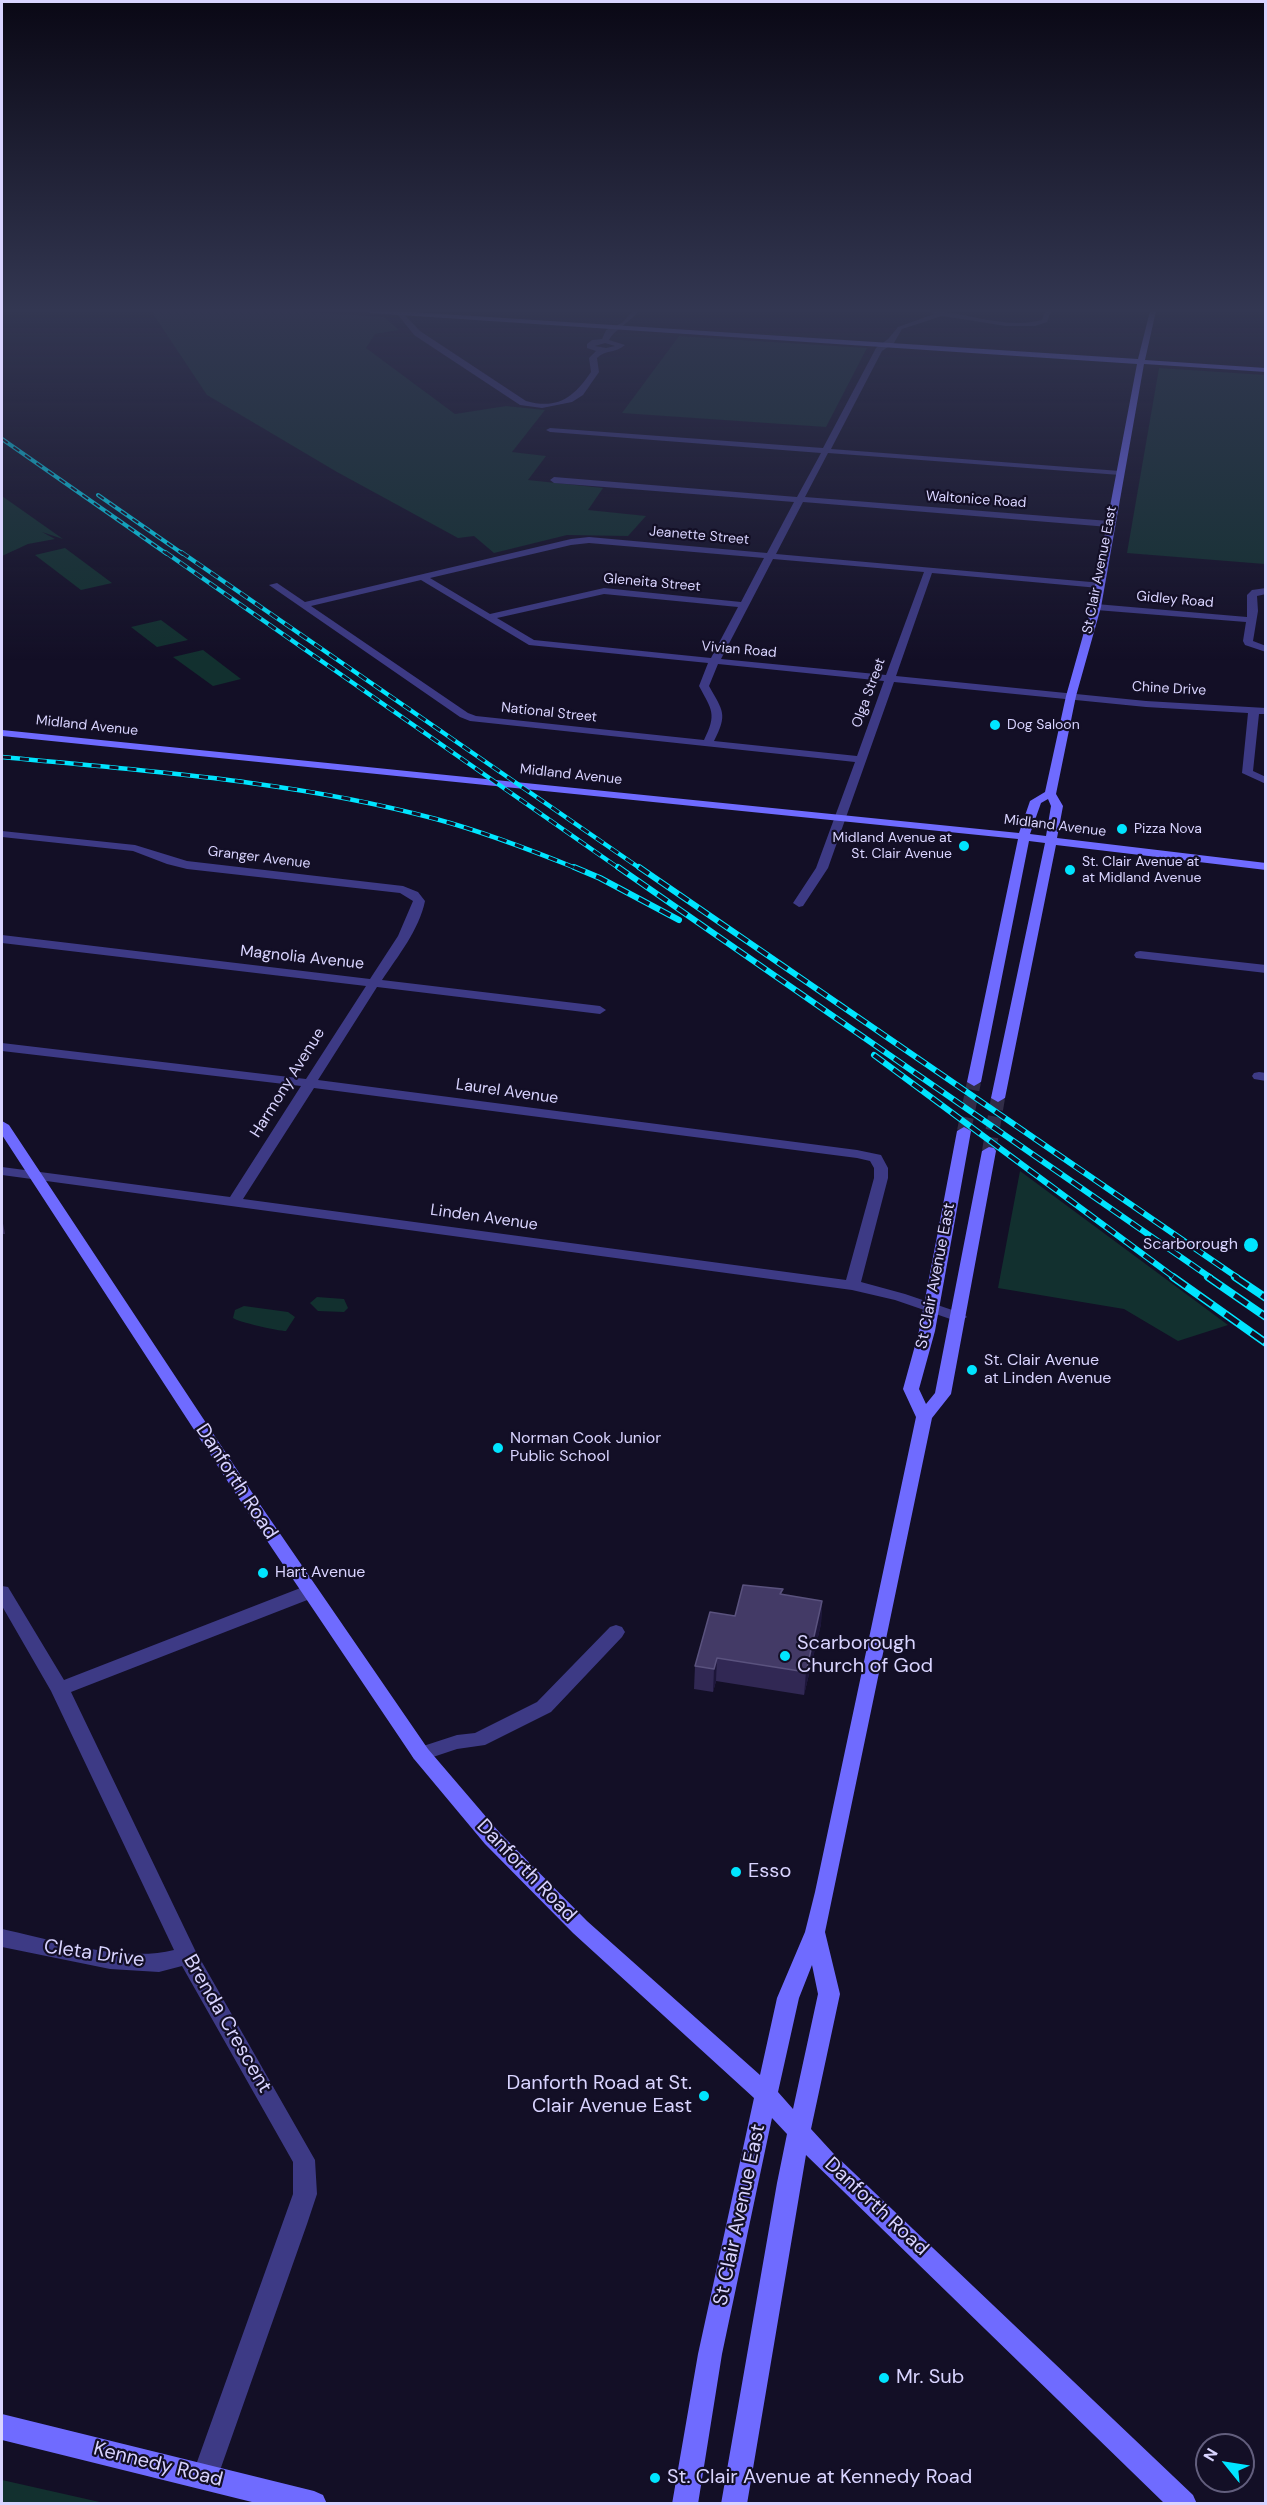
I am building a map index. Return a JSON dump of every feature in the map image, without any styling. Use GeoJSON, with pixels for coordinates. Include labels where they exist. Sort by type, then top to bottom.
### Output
{"type":"FeatureCollection","features":[{"type":"Feature","properties":{"kind":"main road","name":"St Clair Avenue East"},"geometry":{"type":"LineString","coordinates":[[998,1098],[1057,806],[1050,794],[1071,696],[1096,607],[1109,524],[1129,428]]}},
{"type":"Feature","properties":{"kind":"main road","name":"Midland Avenue"},"geometry":{"type":"LineString","coordinates":[[2,733],[1050,844],[1071,852],[1137,853],[1266,867]]}},
{"type":"Feature","properties":{"kind":"main road","name":"Midland Avenue"},"geometry":{"type":"LineString","coordinates":[[2,743],[838,822]]}},
{"type":"Feature","properties":{"kind":"main road"},"geometry":{"type":"LineString","coordinates":[[974,1082],[1023,841],[1036,801],[1050,794]]}},
{"type":"Feature","properties":{"kind":"main road","name":"Danforth Road"},"geometry":{"type":"LineString","coordinates":[[2,1125],[309,1592],[421,1754],[492,1838],[580,1927],[766,2095],[825,2160],[1184,2504]]}},
{"type":"Feature","properties":{"kind":"main road","name":"St Clair Avenue East"},"geometry":{"type":"LineString","coordinates":[[924,1417],[911,1389],[931,1307],[964,1131]]}},
{"type":"Feature","properties":{"kind":"main road","name":"St Clair Avenue East"},"geometry":{"type":"LineString","coordinates":[[685,2504],[710,2354],[766,2095],[788,1998],[815,1932],[924,1417],[943,1394],[989,1151]]}},
{"type":"Feature","properties":{"kind":"main road","name":"St Clair Avenue East"},"geometry":{"type":"LineString","coordinates":[[734,2504],[775,2257],[799,2130],[829,1994],[815,1932]]}},
{"type":"Feature","properties":{"kind":"main road","name":"Kennedy Road"},"geometry":{"type":"LineString","coordinates":[[2,2427],[314,2504]]}},
{"type":"Feature","properties":{"kind":"street"},"geometry":{"type":"LineString","coordinates":[[707,744],[720,721],[719,710],[704,686],[706,676],[837,428]]}},
{"type":"Feature","properties":{"kind":"street"},"geometry":{"type":"LineString","coordinates":[[550,430],[1120,473]]}},
{"type":"Feature","properties":{"kind":"street","name":"Waltonice Road"},"geometry":{"type":"LineString","coordinates":[[554,480],[1109,524]]}},
{"type":"Feature","properties":{"kind":"street","name":"Jeanette Street"},"geometry":{"type":"LineString","coordinates":[[304,605],[584,540],[1099,585]]}},
{"type":"Feature","properties":{"kind":"street","name":"Olga Street"},"geometry":{"type":"LineString","coordinates":[[799,903],[822,868],[929,570]]}},
{"type":"Feature","properties":{"kind":"street","name":"Vivian Road"},"geometry":{"type":"LineString","coordinates":[[422,577],[532,643],[1071,696]]}},
{"type":"Feature","properties":{"kind":"street","name":"National Street"},"geometry":{"type":"LineString","coordinates":[[274,585],[464,715],[474,719],[862,760]]}},
{"type":"Feature","properties":{"kind":"street","name":"Gleneita Street"},"geometry":{"type":"LineString","coordinates":[[489,617],[604,591],[744,605]]}},
{"type":"Feature","properties":{"kind":"street"},"geometry":{"type":"LineString","coordinates":[[1266,591],[1255,592],[1252,595],[1248,641],[1250,645],[1266,649]]}},
{"type":"Feature","properties":{"kind":"street","name":"Gidley Road"},"geometry":{"type":"LineString","coordinates":[[1096,607],[1251,620]]}},
{"type":"Feature","properties":{"kind":"street","name":"Chine Drive"},"geometry":{"type":"LineString","coordinates":[[1071,696],[1146,704],[1260,710]]}},
{"type":"Feature","properties":{"kind":"street"},"geometry":{"type":"LineString","coordinates":[[1260,710],[1247,773],[1266,782]]}},
{"type":"Feature","properties":{"kind":"street","name":"Granger Avenue"},"geometry":{"type":"LineString","coordinates":[[2,834],[135,848],[171,862],[187,865],[403,890],[414,895],[419,901],[417,910],[404,936],[372,982]]}},
{"type":"Feature","properties":{"kind":"street","name":"Magnolia Avenue"},"geometry":{"type":"LineString","coordinates":[[2,939],[600,1010]]}},
{"type":"Feature","properties":{"kind":"street"},"geometry":{"type":"LineString","coordinates":[[1140,955],[1266,969]]}},
{"type":"Feature","properties":{"kind":"street","name":"Harmony Avenue"},"geometry":{"type":"LineString","coordinates":[[234,1203],[372,982]]}},
{"type":"Feature","properties":{"kind":"street","name":"Laurel Avenue"},"geometry":{"type":"LineString","coordinates":[[2,1047],[308,1083],[876,1158],[881,1168],[881,1178],[852,1285]]}},
{"type":"Feature","properties":{"kind":"street","name":"Linden Avenue"},"geometry":{"type":"LineString","coordinates":[[2,1171],[852,1285],[958,1317]]}},
{"type":"Feature","properties":{"kind":"street","name":"Brenda Crescent"},"geometry":{"type":"LineString","coordinates":[[2,1592],[60,1689],[187,1956],[304,2160],[305,2194],[205,2476]]}},
{"type":"Feature","properties":{"kind":"street"},"geometry":{"type":"LineString","coordinates":[[60,1689],[309,1592]]}},
{"type":"Feature","properties":{"kind":"street"},"geometry":{"type":"LineString","coordinates":[[421,1754],[457,1742],[478,1740],[544,1707],[616,1632]]}},
{"type":"Feature","properties":{"kind":"street","name":"Cleta Drive"},"geometry":{"type":"LineString","coordinates":[[2,1938],[110,1960],[159,1963],[187,1956]]}},
{"type":"Feature","properties":{"kind":"green space"},"geometry":{"type":"Polygon","coordinates":[[[263,428],[531,428],[512,452],[546,456],[528,480],[603,488],[588,510],[646,516],[628,536],[567,535],[494,553],[474,536],[458,538],[337,472],[263,428]]]}},
{"type":"Feature","properties":{"kind":"green space"},"geometry":{"type":"Polygon","coordinates":[[[1149,428],[1265,428],[1265,564],[1127,553],[1149,428]]]}},
{"type":"Feature","properties":{"kind":"green space"},"geometry":{"type":"Polygon","coordinates":[[[2,496],[63,539],[42,532],[55,539],[28,544],[2,556],[2,496]]]}},
{"type":"Feature","properties":{"kind":"green space"},"geometry":{"type":"Polygon","coordinates":[[[65,548],[112,583],[81,590],[35,555],[65,548]]]}},
{"type":"Feature","properties":{"kind":"green space"},"geometry":{"type":"Polygon","coordinates":[[[161,620],[188,640],[157,647],[131,627],[161,620]]]}},
{"type":"Feature","properties":{"kind":"green space"},"geometry":{"type":"Polygon","coordinates":[[[203,650],[241,679],[213,686],[173,657],[203,650]]]}},
{"type":"Feature","properties":{"kind":"green space"},"geometry":{"type":"Polygon","coordinates":[[[1020,1171],[1228,1325],[1178,1341],[1124,1309],[998,1288],[1020,1171]]]}},
{"type":"Feature","properties":{"kind":"green space"},"geometry":{"type":"Polygon","coordinates":[[[317,1297],[344,1299],[348,1308],[344,1312],[318,1311],[310,1303],[317,1297]]]}},
{"type":"Feature","properties":{"kind":"green space"},"geometry":{"type":"Polygon","coordinates":[[[244,1306],[288,1312],[295,1317],[286,1331],[267,1328],[233,1318],[235,1310],[244,1306]]]}},
{"type":"Feature","properties":{"kind":"green space"},"geometry":{"type":"Polygon","coordinates":[[[2,2480],[104,2503],[2,2503],[2,2480]]]}},
{"type":"Feature","properties":{"kind":"building"},"geometry":{"type":"Polygon","coordinates":[[[743,1585],[783,1589],[780,1594],[822,1601],[806,1672],[717,1658],[714,1669],[695,1666],[710,1612],[735,1616],[743,1585]]]}},
{"type":"Feature","properties":{"kind":"tunnel"},"geometry":{"type":"LineString","coordinates":[[964,1131],[974,1082]]}},
{"type":"Feature","properties":{"kind":"tunnel"},"geometry":{"type":"LineString","coordinates":[[989,1151],[998,1098]]}},
{"type":"Feature","properties":{"kind":"railway"},"geometry":{"type":"LineString","coordinates":[[2,439],[167,554]]}},
{"type":"Feature","properties":{"kind":"railway"},"geometry":{"type":"LineString","coordinates":[[98,495],[183,554]]}},
{"type":"Feature","properties":{"kind":"railway"},"geometry":{"type":"LineString","coordinates":[[165,552],[620,869]]}},
{"type":"Feature","properties":{"kind":"railway"},"geometry":{"type":"LineString","coordinates":[[181,552],[641,869]]}},
{"type":"Feature","properties":{"kind":"railway"},"geometry":{"type":"LineString","coordinates":[[2,757],[220,779],[329,795],[454,824],[578,869]]}},
{"type":"Feature","properties":{"kind":"railway"},"geometry":{"type":"LineString","coordinates":[[574,867],[600,878],[679,920]]}},
{"type":"Feature","properties":{"kind":"railway"},"geometry":{"type":"LineString","coordinates":[[618,867],[1211,1278]]}},
{"type":"Feature","properties":{"kind":"railway"},"geometry":{"type":"LineString","coordinates":[[639,867],[1238,1278]]}},
{"type":"Feature","properties":{"kind":"railway"},"geometry":{"type":"LineString","coordinates":[[874,1055],[1175,1278]]}},
{"type":"Feature","properties":{"kind":"railway"},"geometry":{"type":"LineString","coordinates":[[1173,1277],[1266,1343]]}},
{"type":"Feature","properties":{"kind":"railway"},"geometry":{"type":"LineString","coordinates":[[1208,1277],[1266,1317]]}},
{"type":"Feature","properties":{"kind":"railway"},"geometry":{"type":"LineString","coordinates":[[1235,1277],[1266,1298]]}},
{"type":"Feature","properties":{"kind":"place","name":"Dog Saloon"},"geometry":{"type":"Point","coordinates":[995,725]}},
{"type":"Feature","properties":{"kind":"place","name":"Pizza Nova"},"geometry":{"type":"Point","coordinates":[1122,829]}},
{"type":"Feature","properties":{"kind":"place","name":"Midland Avenue at St. Clair Avenue"},"geometry":{"type":"Point","coordinates":[964,846]}},
{"type":"Feature","properties":{"kind":"place","name":"St. Clair Avenue at at Midland Avenue"},"geometry":{"type":"Point","coordinates":[1070,870]}},
{"type":"Feature","properties":{"kind":"place","name":"Scarborough"},"geometry":{"type":"Point","coordinates":[1251,1245]}},
{"type":"Feature","properties":{"kind":"place","name":"St. Clair Avenue at Linden Avenue"},"geometry":{"type":"Point","coordinates":[972,1370]}},
{"type":"Feature","properties":{"kind":"place","name":"Norman Cook Junior Public School"},"geometry":{"type":"Point","coordinates":[498,1448]}},
{"type":"Feature","properties":{"kind":"place","name":"Hart Avenue"},"geometry":{"type":"Point","coordinates":[263,1573]}},
{"type":"Feature","properties":{"kind":"place","name":"Scarborough Church of God"},"geometry":{"type":"Point","coordinates":[785,1656]}},
{"type":"Feature","properties":{"kind":"place","name":"Esso"},"geometry":{"type":"Point","coordinates":[736,1872]}},
{"type":"Feature","properties":{"kind":"place","name":"Danforth Road at St. Clair Avenue East"},"geometry":{"type":"Point","coordinates":[704,2096]}},
{"type":"Feature","properties":{"kind":"place","name":"Mr. Sub"},"geometry":{"type":"Point","coordinates":[884,2378]}},
{"type":"Feature","properties":{"kind":"place","name":"St. Clair Avenue at Kennedy Road"},"geometry":{"type":"Point","coordinates":[655,2478]}}]}
